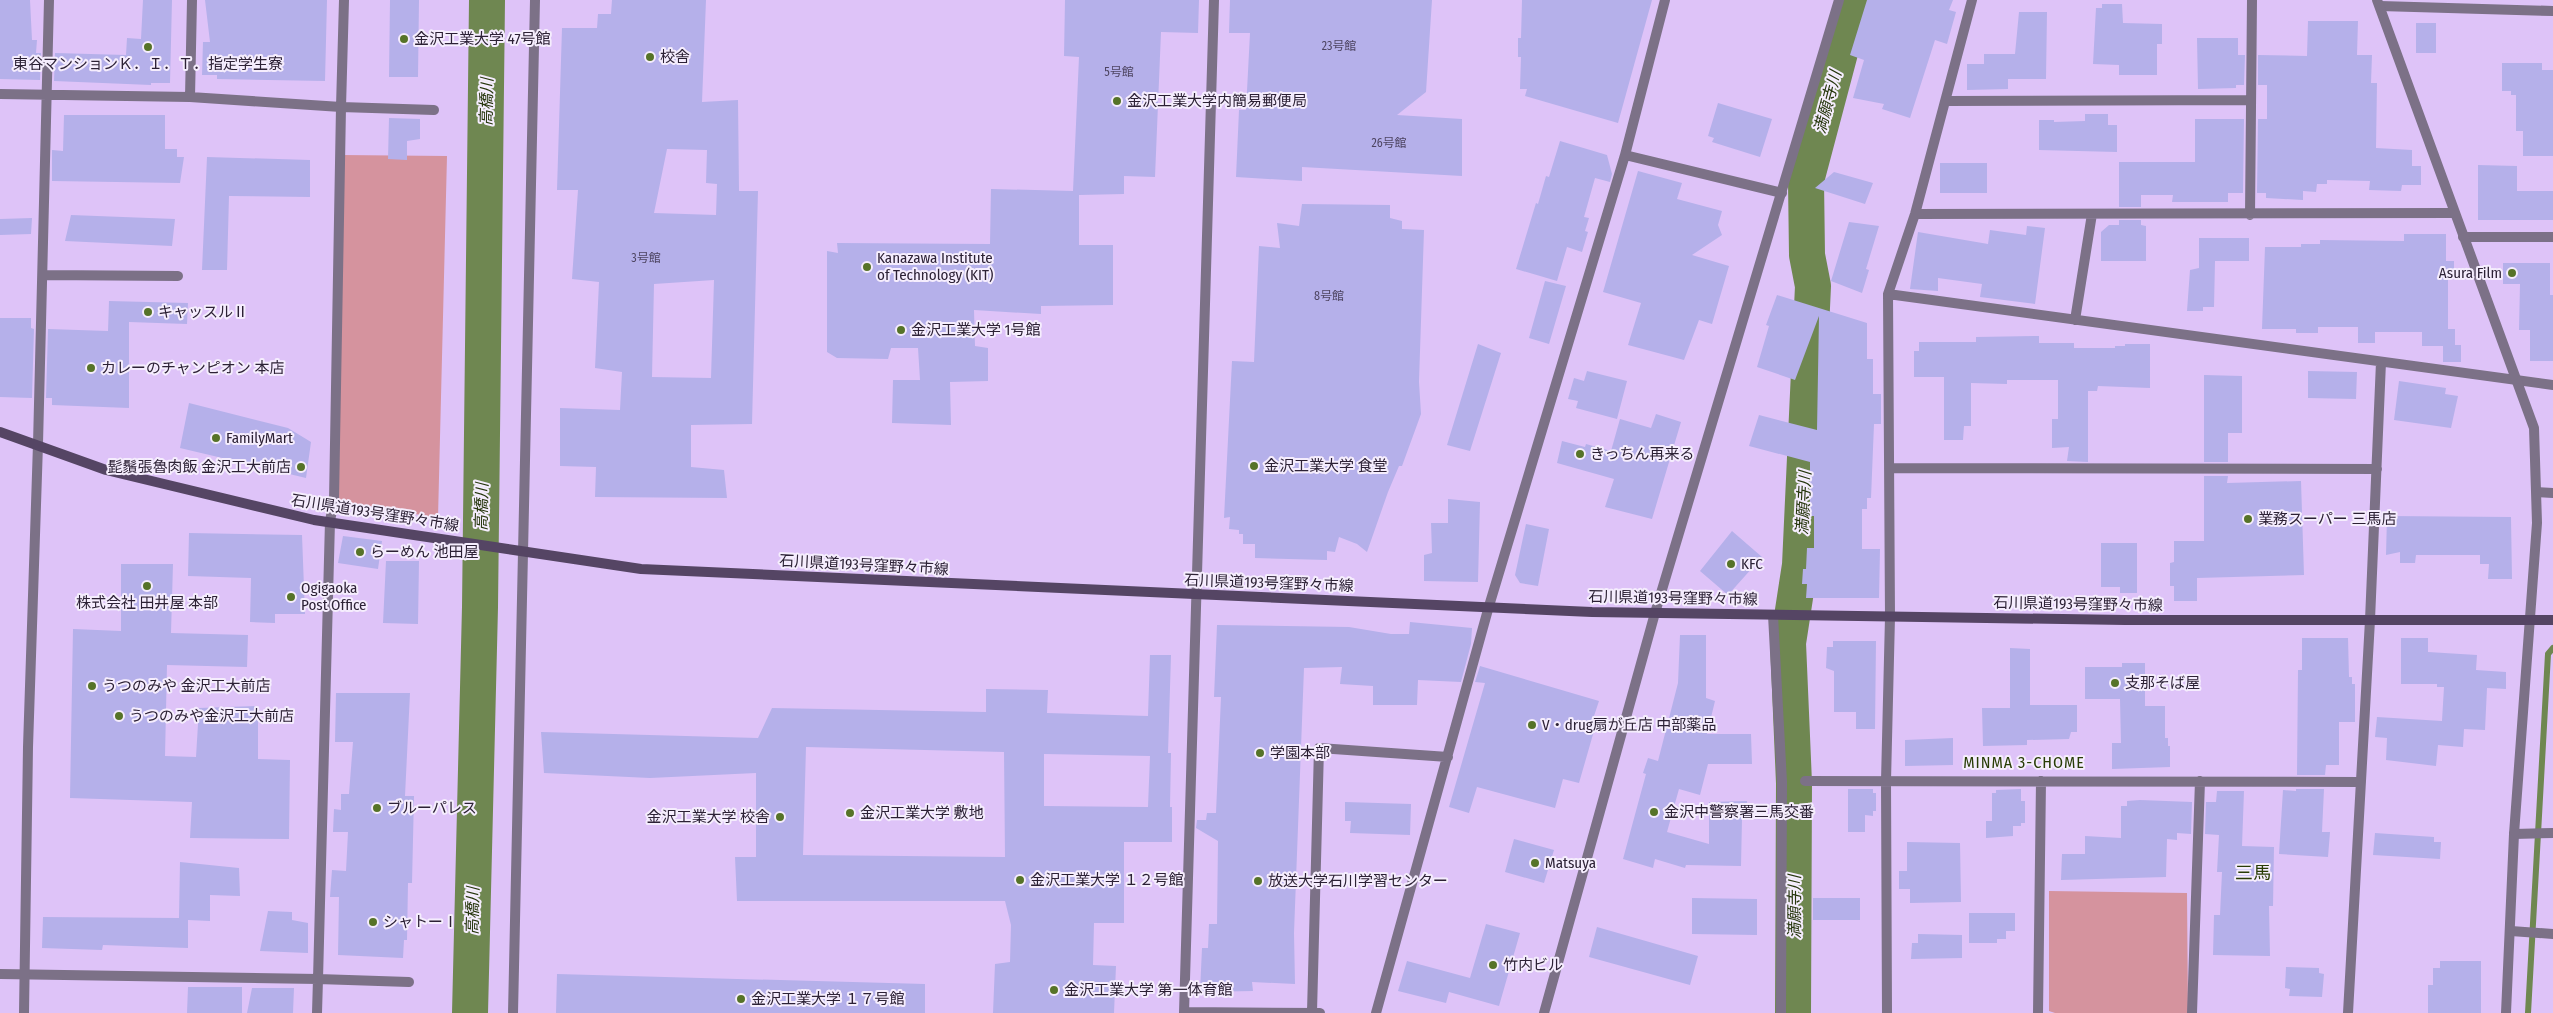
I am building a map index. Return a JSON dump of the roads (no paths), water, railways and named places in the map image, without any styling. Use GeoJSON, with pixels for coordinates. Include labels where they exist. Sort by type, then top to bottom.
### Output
{"type":"FeatureCollection","features":[{"type":"Feature","properties":{"kind":"main road","name":"石川県道193号窪野々市線"},"geometry":{"type":"LineString","coordinates":[[0,432],[38,444],[106,470],[304,518],[640,569],[1198,596],[1656,614],[2553,620]]}},
{"type":"Feature","properties":{"kind":"street"},"geometry":{"type":"LineString","coordinates":[[24,1013],[28,747],[43,275],[49,0]]}},
{"type":"Feature","properties":{"kind":"street"},"geometry":{"type":"LineString","coordinates":[[190,98],[192,0]]}},
{"type":"Feature","properties":{"kind":"street"},"geometry":{"type":"LineString","coordinates":[[317,1013],[330,521],[334,500],[344,0]]}},
{"type":"Feature","properties":{"kind":"street"},"geometry":{"type":"LineString","coordinates":[[513,1013],[535,0]]}},
{"type":"Feature","properties":{"kind":"street"},"geometry":{"type":"LineString","coordinates":[[1214,0],[1198,596],[1184,1012],[1316,1013],[1318,748],[1448,757]]}},
{"type":"Feature","properties":{"kind":"street"},"geometry":{"type":"LineString","coordinates":[[1376,1013],[1489,606],[1625,155],[1665,0]]}},
{"type":"Feature","properties":{"kind":"street"},"geometry":{"type":"LineString","coordinates":[[1544,1013],[1656,614],[1839,0]]}},
{"type":"Feature","properties":{"kind":"street"},"geometry":{"type":"LineString","coordinates":[[1887,1013],[1886,781],[1890,616],[1888,294],[1915,214],[1972,0]]}},
{"type":"Feature","properties":{"kind":"street"},"geometry":{"type":"LineString","coordinates":[[2250,215],[2252,0]]}},
{"type":"Feature","properties":{"kind":"street"},"geometry":{"type":"LineString","coordinates":[[2506,1013],[2514,834],[2528,620],[2537,523],[2534,428],[2379,6],[2553,11]]}},
{"type":"Feature","properties":{"kind":"street"},"geometry":{"type":"LineString","coordinates":[[0,94],[190,98],[341,107],[434,110]]}},
{"type":"Feature","properties":{"kind":"street"},"geometry":{"type":"LineString","coordinates":[[1946,101],[2251,100]]}},
{"type":"Feature","properties":{"kind":"street"},"geometry":{"type":"LineString","coordinates":[[1625,155],[1782,193]]}},
{"type":"Feature","properties":{"kind":"street"},"geometry":{"type":"LineString","coordinates":[[1915,214],[2250,215],[2454,213]]}},
{"type":"Feature","properties":{"kind":"street"},"geometry":{"type":"LineString","coordinates":[[2075,320],[2092,214]]}},
{"type":"Feature","properties":{"kind":"street"},"geometry":{"type":"LineString","coordinates":[[2463,237],[2553,237]]}},
{"type":"Feature","properties":{"kind":"street"},"geometry":{"type":"LineString","coordinates":[[43,275],[178,276]]}},
{"type":"Feature","properties":{"kind":"street"},"geometry":{"type":"LineString","coordinates":[[1888,294],[2516,381],[2553,384]]}},
{"type":"Feature","properties":{"kind":"street"},"geometry":{"type":"LineString","coordinates":[[2348,1013],[2370,620],[2381,362]]}},
{"type":"Feature","properties":{"kind":"street"},"geometry":{"type":"LineString","coordinates":[[1889,468],[2376,469]]}},
{"type":"Feature","properties":{"kind":"street"},"geometry":{"type":"LineString","coordinates":[[2537,492],[2553,493]]}},
{"type":"Feature","properties":{"kind":"street"},"geometry":{"type":"LineString","coordinates":[[1779,615],[1782,782],[1781,1013]]}},
{"type":"Feature","properties":{"kind":"street"},"geometry":{"type":"LineString","coordinates":[[1805,781],[2361,782]]}},
{"type":"Feature","properties":{"kind":"street"},"geometry":{"type":"LineString","coordinates":[[2038,1013],[2041,781]]}},
{"type":"Feature","properties":{"kind":"street"},"geometry":{"type":"LineString","coordinates":[[2192,1013],[2200,781]]}},
{"type":"Feature","properties":{"kind":"street"},"geometry":{"type":"LineString","coordinates":[[2514,834],[2544,833]]}},
{"type":"Feature","properties":{"kind":"street"},"geometry":{"type":"LineString","coordinates":[[2511,931],[2553,934]]}},
{"type":"Feature","properties":{"kind":"street"},"geometry":{"type":"LineString","coordinates":[[0,974],[25,976],[318,979],[409,982]]}},
{"type":"Feature","properties":{"kind":"waterway","name":"高橋川"},"geometry":{"type":"LineString","coordinates":[[470,1013],[480,607],[487,0]]}},
{"type":"Feature","properties":{"kind":"waterway","name":"満願寺川"},"geometry":{"type":"LineString","coordinates":[[1793,1013],[1794,783],[1788,643],[1800,565],[1813,286],[1807,255],[1806,181],[1854,0]]}},
{"type":"Feature","properties":{"kind":"waterway"},"geometry":{"type":"LineString","coordinates":[[2528,1013],[2548,654],[2553,648]]}},
{"type":"Feature","properties":{"kind":"place","name":"金沢工業大学 47号館"},"geometry":{"type":"Point","coordinates":[404,39]}},
{"type":"Feature","properties":{"kind":"place","name":"東谷マンションＫ．Ｉ．Ｔ．指定学生寮"},"geometry":{"type":"Point","coordinates":[148,47]}},
{"type":"Feature","properties":{"kind":"place","name":"校舎"},"geometry":{"type":"Point","coordinates":[650,57]}},
{"type":"Feature","properties":{"kind":"place","name":"金沢工業大学内簡易郵便局"},"geometry":{"type":"Point","coordinates":[1117,101]}},
{"type":"Feature","properties":{"kind":"place","name":"Kanazawa Institute of Technology (KIT)"},"geometry":{"type":"Point","coordinates":[867,267]}},
{"type":"Feature","properties":{"kind":"place","name":"Asura Film"},"geometry":{"type":"Point","coordinates":[2512,273]}},
{"type":"Feature","properties":{"kind":"place","name":"キャッスルⅡ"},"geometry":{"type":"Point","coordinates":[148,312]}},
{"type":"Feature","properties":{"kind":"place","name":"金沢工業大学 1号館"},"geometry":{"type":"Point","coordinates":[901,330]}},
{"type":"Feature","properties":{"kind":"place","name":"カレーのチャンピオン 本店"},"geometry":{"type":"Point","coordinates":[91,368]}},
{"type":"Feature","properties":{"kind":"place","name":"FamilyMart"},"geometry":{"type":"Point","coordinates":[216,438]}},
{"type":"Feature","properties":{"kind":"place","name":"きっちん再来る"},"geometry":{"type":"Point","coordinates":[1580,454]}},
{"type":"Feature","properties":{"kind":"place","name":"金沢工業大学 食堂"},"geometry":{"type":"Point","coordinates":[1254,466]}},
{"type":"Feature","properties":{"kind":"place","name":"髭鬚張魯肉飯 金沢工大前店"},"geometry":{"type":"Point","coordinates":[301,467]}},
{"type":"Feature","properties":{"kind":"place","name":"業務スーパー 三馬店"},"geometry":{"type":"Point","coordinates":[2248,519]}},
{"type":"Feature","properties":{"kind":"place","name":"らーめん 池田屋"},"geometry":{"type":"Point","coordinates":[360,552]}},
{"type":"Feature","properties":{"kind":"place","name":"KFC"},"geometry":{"type":"Point","coordinates":[1731,564]}},
{"type":"Feature","properties":{"kind":"place","name":"株式会社 田井屋 本部"},"geometry":{"type":"Point","coordinates":[147,586]}},
{"type":"Feature","properties":{"kind":"place","name":"Ogigaoka Post Office"},"geometry":{"type":"Point","coordinates":[291,597]}},
{"type":"Feature","properties":{"kind":"place","name":"支那そば屋"},"geometry":{"type":"Point","coordinates":[2115,683]}},
{"type":"Feature","properties":{"kind":"place","name":"うつのみや 金沢工大前店"},"geometry":{"type":"Point","coordinates":[92,686]}},
{"type":"Feature","properties":{"kind":"place","name":"うつのみや金沢工大前店"},"geometry":{"type":"Point","coordinates":[119,716]}},
{"type":"Feature","properties":{"kind":"place","name":"V・drug扇が丘店 中部薬品"},"geometry":{"type":"Point","coordinates":[1532,725]}},
{"type":"Feature","properties":{"kind":"place","name":"学園本部"},"geometry":{"type":"Point","coordinates":[1260,753]}},
{"type":"Feature","properties":{"kind":"place","name":"ブルーパレス"},"geometry":{"type":"Point","coordinates":[377,808]}},
{"type":"Feature","properties":{"kind":"place","name":"金沢中警察署三馬交番"},"geometry":{"type":"Point","coordinates":[1654,812]}},
{"type":"Feature","properties":{"kind":"place","name":"金沢工業大学 敷地"},"geometry":{"type":"Point","coordinates":[850,813]}},
{"type":"Feature","properties":{"kind":"place","name":"金沢工業大学 校舎"},"geometry":{"type":"Point","coordinates":[780,817]}},
{"type":"Feature","properties":{"kind":"place","name":"Matsuya"},"geometry":{"type":"Point","coordinates":[1535,863]}},
{"type":"Feature","properties":{"kind":"place","name":"金沢工業大学 １２号館"},"geometry":{"type":"Point","coordinates":[1020,880]}},
{"type":"Feature","properties":{"kind":"place","name":"放送大学石川学習センター"},"geometry":{"type":"Point","coordinates":[1258,881]}},
{"type":"Feature","properties":{"kind":"place","name":"シャトーⅠ"},"geometry":{"type":"Point","coordinates":[373,922]}},
{"type":"Feature","properties":{"kind":"place","name":"竹内ビル"},"geometry":{"type":"Point","coordinates":[1493,965]}},
{"type":"Feature","properties":{"kind":"place","name":"金沢工業大学 第一体育館"},"geometry":{"type":"Point","coordinates":[1054,990]}},
{"type":"Feature","properties":{"kind":"place","name":"金沢工業大学 １７号館"},"geometry":{"type":"Point","coordinates":[741,999]}},
{"type":"Feature","properties":{"kind":"district","name":"MINMA 3-CHOME"},"geometry":{"type":"Point","coordinates":[2024,762]}},
{"type":"Feature","properties":{"kind":"district","name":"三馬"},"geometry":{"type":"Point","coordinates":[2253,873]}}]}
